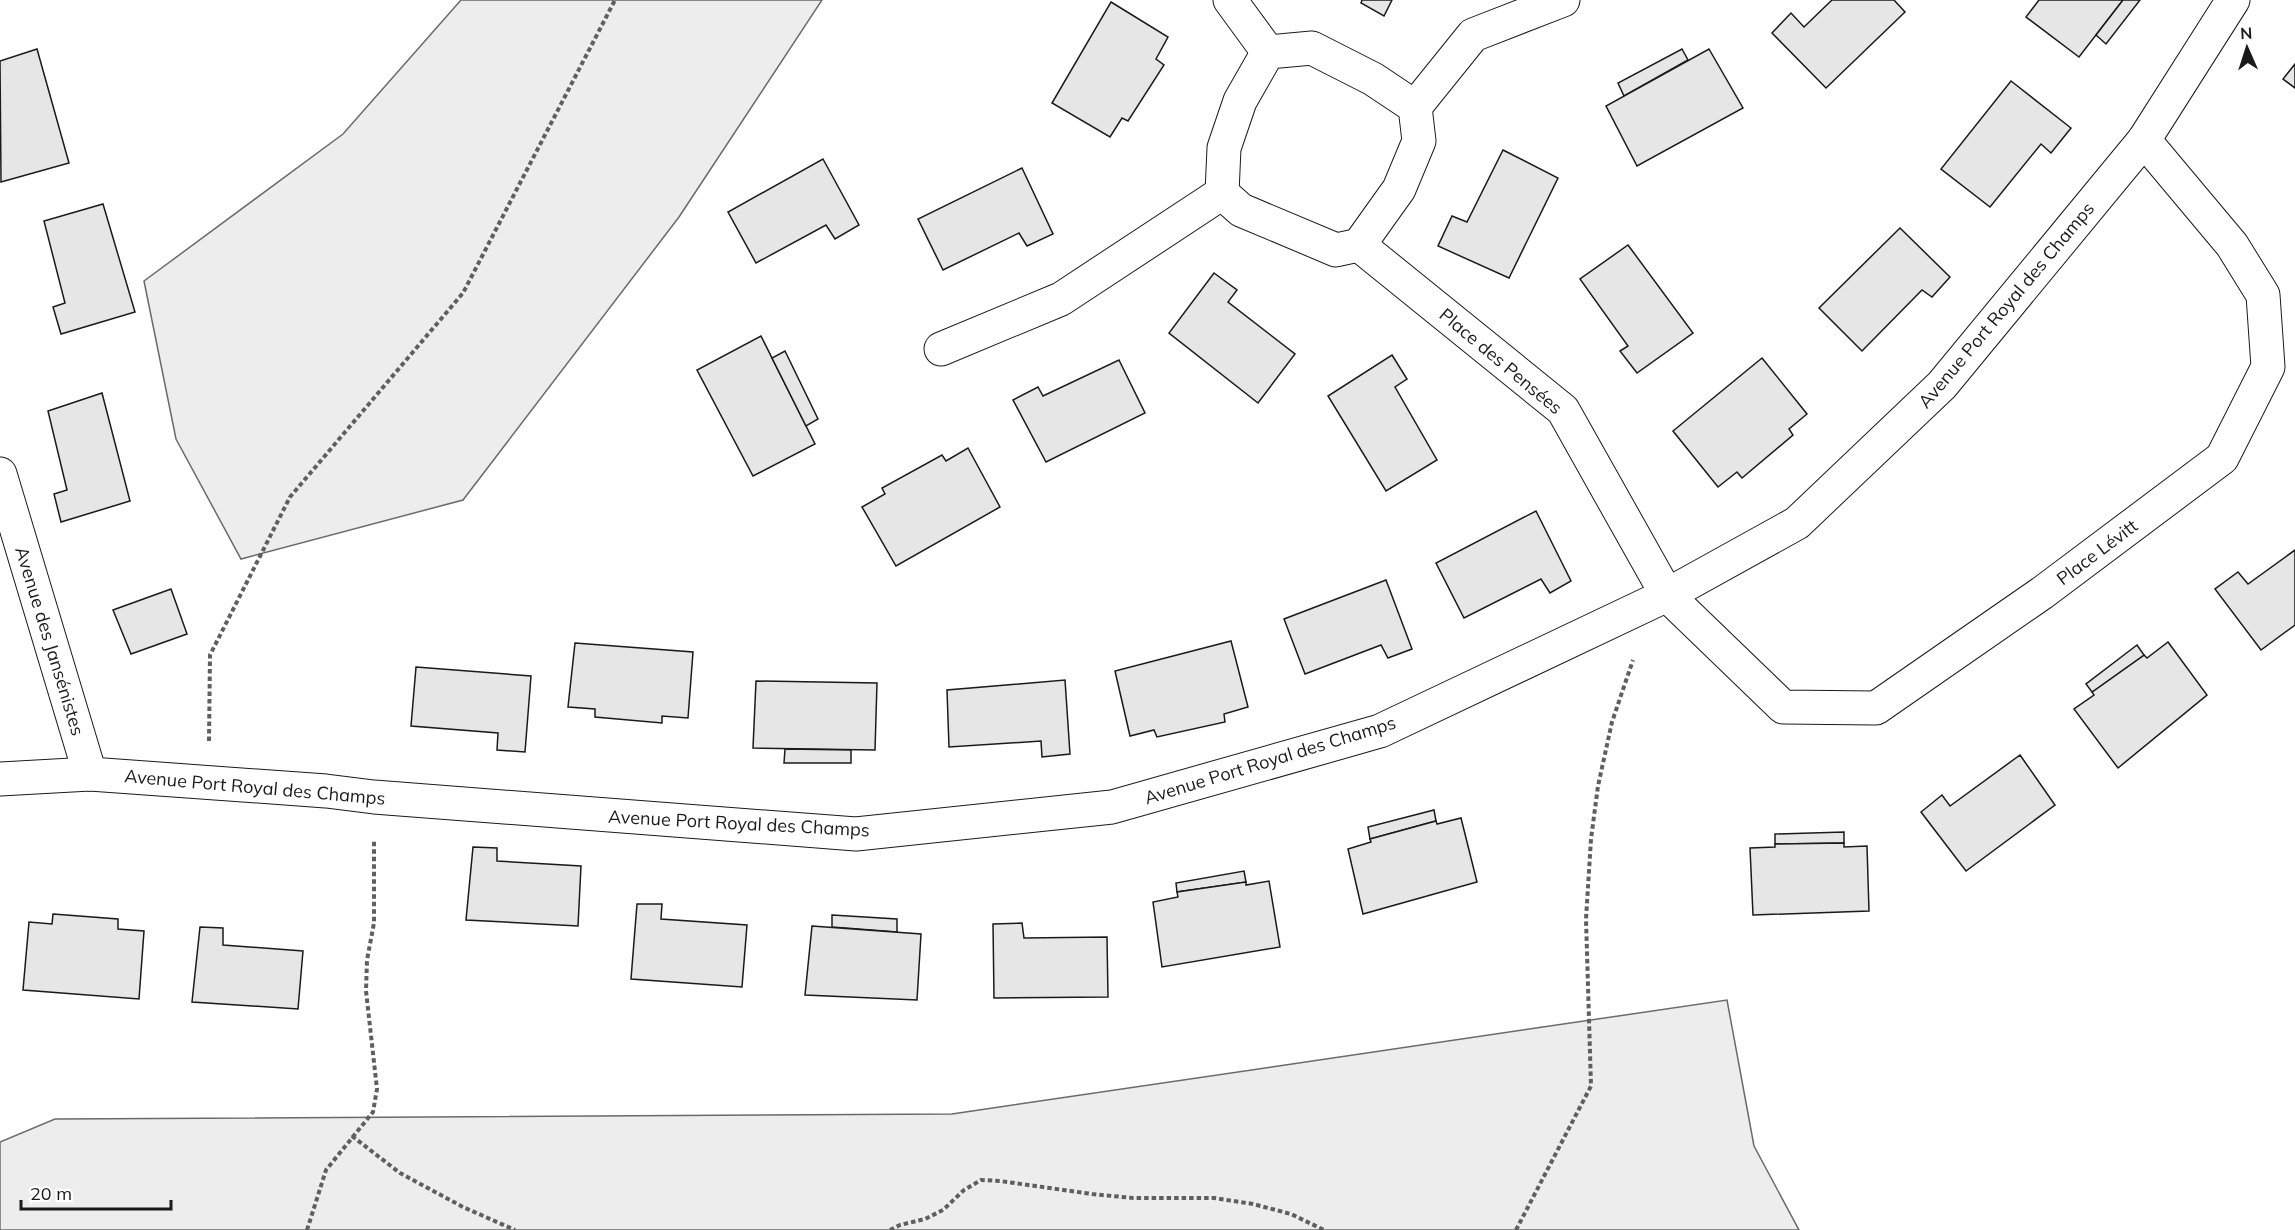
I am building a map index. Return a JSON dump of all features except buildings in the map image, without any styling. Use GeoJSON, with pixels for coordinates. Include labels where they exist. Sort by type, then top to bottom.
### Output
{"type":"FeatureCollection","features":[{"type":"Feature","properties":{"kind":"street"},"geometry":{"type":"LineString","coordinates":[[1230,0],[1269,52]]}},
{"type":"Feature","properties":{"kind":"street"},"geometry":{"type":"LineString","coordinates":[[1222,193],[1241,210],[1336,250],[1359,245],[1399,189],[1419,141],[1415,107],[1473,35],[1563,0]]}},
{"type":"Feature","properties":{"kind":"street","name":"Avenue Port Royal des Champs"},"geometry":{"type":"LineString","coordinates":[[0,779],[90,774],[856,834],[1113,807],[1380,731],[1666,595],[1797,523],[1942,386],[2144,140],[2233,0]]}},
{"type":"Feature","properties":{"kind":"street"},"geometry":{"type":"LineString","coordinates":[[1269,52],[1312,48],[1373,80],[1415,107]]}},
{"type":"Feature","properties":{"kind":"street"},"geometry":{"type":"LineString","coordinates":[[1222,193],[1224,148],[1240,102],[1269,52]]}},
{"type":"Feature","properties":{"kind":"street","name":"Place Lévitt"},"geometry":{"type":"LineString","coordinates":[[1666,595],[1783,707],[1876,708],[2042,593],[2222,458],[2268,367],[2264,295],[2232,245],[2144,140]]}},
{"type":"Feature","properties":{"kind":"street"},"geometry":{"type":"LineString","coordinates":[[941,349],[1061,299],[1222,193]]}},
{"type":"Feature","properties":{"kind":"street","name":"Place des Pensées"},"geometry":{"type":"LineString","coordinates":[[1359,245],[1563,410],[1666,595]]}},
{"type":"Feature","properties":{"kind":"street","name":"Avenue des Jansénistes"},"geometry":{"type":"LineString","coordinates":[[0,474],[90,774]]}},
{"type":"Feature","properties":{"kind":"path"},"geometry":{"type":"LineString","coordinates":[[208,783],[210,655],[290,497],[464,292],[615,0]]}},
{"type":"Feature","properties":{"kind":"path"},"geometry":{"type":"LineString","coordinates":[[1516,1230],[1591,1086],[1586,919],[1591,839],[1598,786],[1612,722],[1633,659]]}},
{"type":"Feature","properties":{"kind":"path"},"geometry":{"type":"LineString","coordinates":[[307,1230],[326,1170],[373,1112],[377,1089],[366,991],[367,960],[374,923],[374,798]]}},
{"type":"Feature","properties":{"kind":"path"},"geometry":{"type":"LineString","coordinates":[[352,1136],[400,1173],[463,1207],[515,1230]]}},
{"type":"Feature","properties":{"kind":"path"},"geometry":{"type":"LineString","coordinates":[[890,1230],[925,1219],[943,1210],[964,1190],[981,1180],[1133,1198],[1214,1198],[1253,1204],[1291,1214],[1324,1230]]}},
{"type":"Feature","properties":{"kind":"shaded area"},"geometry":{"type":"Polygon","coordinates":[[[461,0],[822,0],[679,217],[463,500],[241,559],[176,439],[144,281],[343,134],[461,0]]]}},
{"type":"Feature","properties":{"kind":"shaded area"},"geometry":{"type":"Polygon","coordinates":[[[1727,1000],[1754,1146],[1799,1230],[0,1230],[0,1142],[55,1119],[952,1114],[1727,1000]]]}}]}
